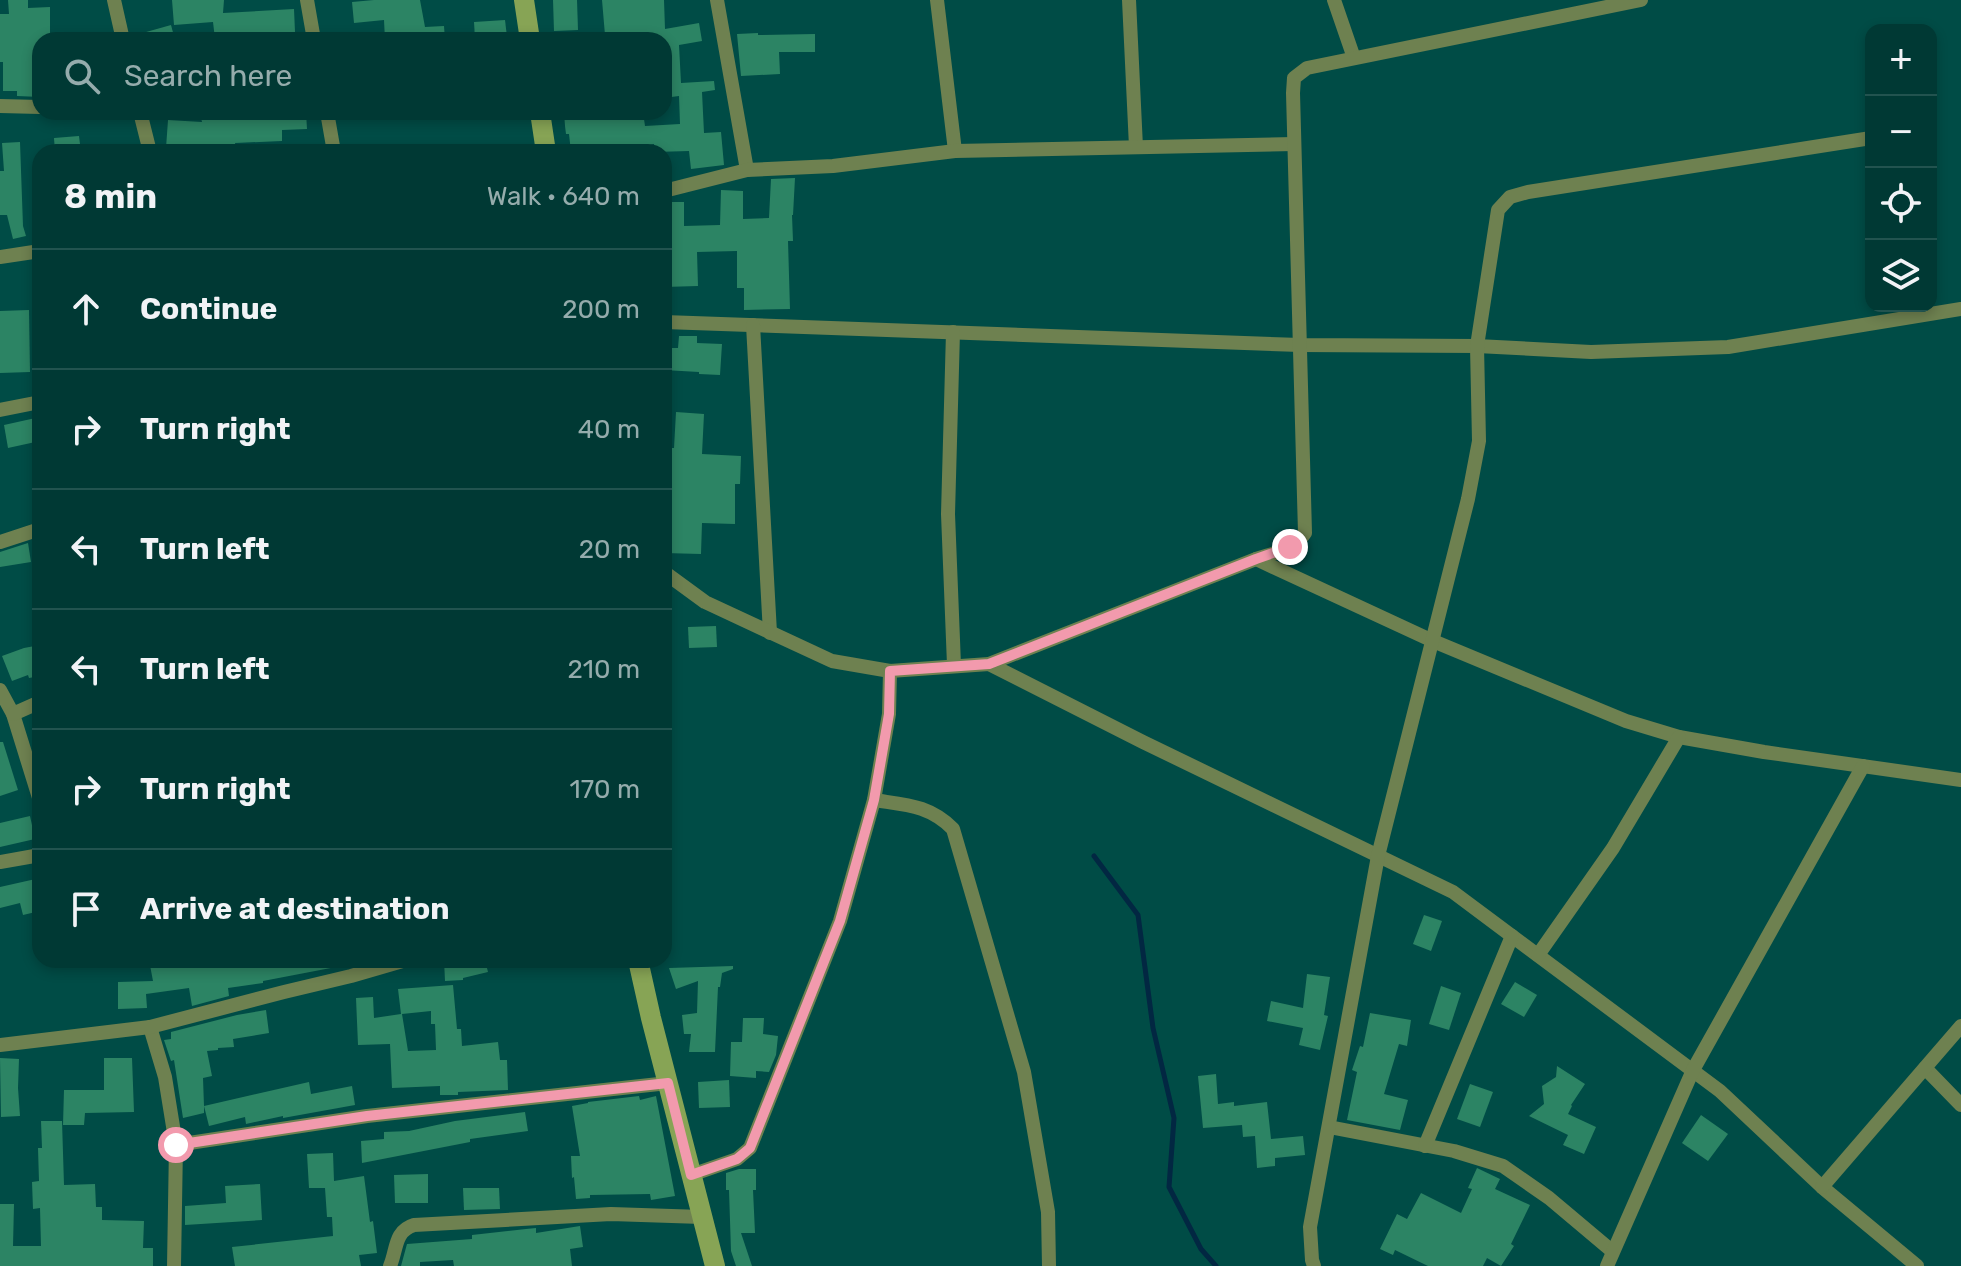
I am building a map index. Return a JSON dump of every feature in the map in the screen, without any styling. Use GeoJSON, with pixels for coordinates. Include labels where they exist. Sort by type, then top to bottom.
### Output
{"type":"FeatureCollection","features":[{"type":"Feature","properties":{"kind":"street"},"geometry":{"type":"LineString","coordinates":[[114,0],[121,32]]}},
{"type":"Feature","properties":{"kind":"street"},"geometry":{"type":"LineString","coordinates":[[307,0],[313,32]]}},
{"type":"Feature","properties":{"kind":"street"},"geometry":{"type":"LineString","coordinates":[[524,0],[529,32]]}},
{"type":"Feature","properties":{"kind":"street"},"geometry":{"type":"LineString","coordinates":[[717,0],[747,170]]}},
{"type":"Feature","properties":{"kind":"street"},"geometry":{"type":"LineString","coordinates":[[937,0],[955,151]]}},
{"type":"Feature","properties":{"kind":"street"},"geometry":{"type":"LineString","coordinates":[[1129,0],[1136,147]]}},
{"type":"Feature","properties":{"kind":"street"},"geometry":{"type":"LineString","coordinates":[[1334,0],[1354,58]]}},
{"type":"Feature","properties":{"kind":"street"},"geometry":{"type":"LineString","coordinates":[[672,578],[705,602],[832,661],[890,671],[989,664],[1299,542],[1305,533],[1294,78],[1307,68],[1641,0]]}},
{"type":"Feature","properties":{"kind":"street"},"geometry":{"type":"LineString","coordinates":[[0,106],[32,107]]}},
{"type":"Feature","properties":{"kind":"street"},"geometry":{"type":"LineString","coordinates":[[142,120],[148,144]]}},
{"type":"Feature","properties":{"kind":"street"},"geometry":{"type":"LineString","coordinates":[[328,120],[333,144]]}},
{"type":"Feature","properties":{"kind":"street"},"geometry":{"type":"LineString","coordinates":[[541,120],[545,144]]}},
{"type":"Feature","properties":{"kind":"street"},"geometry":{"type":"LineString","coordinates":[[1314,1266],[1310,1227],[1378,856],[1468,499],[1479,441],[1477,346],[1498,210],[1510,197],[1528,192],[1865,139]]}},
{"type":"Feature","properties":{"kind":"street"},"geometry":{"type":"LineString","coordinates":[[672,189],[747,170],[833,166],[955,151],[1294,144]]}},
{"type":"Feature","properties":{"kind":"street"},"geometry":{"type":"LineString","coordinates":[[0,257],[32,252]]}},
{"type":"Feature","properties":{"kind":"street"},"geometry":{"type":"LineString","coordinates":[[672,322],[1300,345],[1477,346],[1591,352],[1728,347],[1961,309]]}},
{"type":"Feature","properties":{"kind":"street"},"geometry":{"type":"LineString","coordinates":[[753,325],[770,633]]}},
{"type":"Feature","properties":{"kind":"street"},"geometry":{"type":"LineString","coordinates":[[953,332],[948,514],[954,665]]}},
{"type":"Feature","properties":{"kind":"street"},"geometry":{"type":"LineString","coordinates":[[0,410],[32,404]]}},
{"type":"Feature","properties":{"kind":"street"},"geometry":{"type":"LineString","coordinates":[[0,542],[32,532]]}},
{"type":"Feature","properties":{"kind":"street"},"geometry":{"type":"LineString","coordinates":[[1256,559],[1433,641],[1626,721],[1679,737],[1764,752],[1961,780]]}},
{"type":"Feature","properties":{"kind":"street"},"geometry":{"type":"LineString","coordinates":[[989,664],[1453,892],[1720,1091],[1822,1187],[1917,1266]]}},
{"type":"Feature","properties":{"kind":"street"},"geometry":{"type":"LineString","coordinates":[[691,1175],[737,1159],[750,1148],[840,921],[874,800],[889,714],[890,671]]}},
{"type":"Feature","properties":{"kind":"street"},"geometry":{"type":"LineString","coordinates":[[0,690],[13,714],[32,775]]}},
{"type":"Feature","properties":{"kind":"street"},"geometry":{"type":"LineString","coordinates":[[13,714],[32,706]]}},
{"type":"Feature","properties":{"kind":"street"},"geometry":{"type":"LineString","coordinates":[[1538,955],[1613,848],[1679,737]]}},
{"type":"Feature","properties":{"kind":"street"},"geometry":{"type":"LineString","coordinates":[[1329,1127],[1454,1151],[1503,1166],[1549,1198],[1609,1259],[1693,1070],[1863,766]]}},
{"type":"Feature","properties":{"kind":"street"},"geometry":{"type":"LineString","coordinates":[[874,800],[917,807],[940,816],[953,829],[1024,1072],[1048,1212],[1049,1266]]}},
{"type":"Feature","properties":{"kind":"street"},"geometry":{"type":"LineString","coordinates":[[0,862],[32,856]]}},
{"type":"Feature","properties":{"kind":"street"},"geometry":{"type":"LineString","coordinates":[[1425,1146],[1512,936]]}},
{"type":"Feature","properties":{"kind":"street"},"geometry":{"type":"LineString","coordinates":[[0,1045],[150,1027],[378,968]]}},
{"type":"Feature","properties":{"kind":"street"},"geometry":{"type":"LineString","coordinates":[[640,968],[715,1266]]}},
{"type":"Feature","properties":{"kind":"street"},"geometry":{"type":"LineString","coordinates":[[1822,1187],[1961,1026]]}},
{"type":"Feature","properties":{"kind":"street"},"geometry":{"type":"LineString","coordinates":[[150,1027],[165,1077],[176,1145],[174,1266]]}},
{"type":"Feature","properties":{"kind":"street"},"geometry":{"type":"LineString","coordinates":[[1925,1068],[1961,1105]]}},
{"type":"Feature","properties":{"kind":"street"},"geometry":{"type":"LineString","coordinates":[[176,1145],[367,1116],[668,1083]]}},
{"type":"Feature","properties":{"kind":"street"},"geometry":{"type":"LineString","coordinates":[[390,1266],[398,1236],[414,1225],[611,1214],[702,1217]]}},
{"type":"Feature","properties":{"kind":"building"},"geometry":{"type":"Polygon","coordinates":[[[8,0],[28,0],[28,8],[50,7],[50,32],[32,32],[32,97],[17,96],[17,91],[3,91],[0,14],[9,14],[8,0]]]}},
{"type":"Feature","properties":{"kind":"building"},"geometry":{"type":"Polygon","coordinates":[[[172,0],[224,0],[223,13],[294,9],[295,32],[214,32],[213,22],[174,25],[172,0]]]}},
{"type":"Feature","properties":{"kind":"building"},"geometry":{"type":"Polygon","coordinates":[[[420,0],[425,27],[444,26],[444,32],[385,32],[384,20],[354,23],[352,2],[420,0]]]}},
{"type":"Feature","properties":{"kind":"building"},"geometry":{"type":"Polygon","coordinates":[[[553,0],[577,0],[578,30],[554,31],[553,0]]]}},
{"type":"Feature","properties":{"kind":"building"},"geometry":{"type":"Polygon","coordinates":[[[602,0],[664,0],[665,29],[699,23],[702,41],[679,45],[681,83],[714,81],[715,90],[702,92],[704,133],[721,132],[724,165],[691,169],[689,151],[672,152],[672,144],[570,144],[565,120],[644,120],[645,126],[680,124],[679,96],[672,97],[672,32],[605,32],[602,0]]]}},
{"type":"Feature","properties":{"kind":"building"},"geometry":{"type":"Polygon","coordinates":[[[505,20],[506,32],[475,32],[474,22],[505,20]]]}},
{"type":"Feature","properties":{"kind":"building"},"geometry":{"type":"Polygon","coordinates":[[[171,25],[173,32],[146,32],[171,25]]]}},
{"type":"Feature","properties":{"kind":"building"},"geometry":{"type":"Polygon","coordinates":[[[737,34],[815,34],[815,52],[779,52],[780,74],[741,76],[737,34]]]}},
{"type":"Feature","properties":{"kind":"building"},"geometry":{"type":"Polygon","coordinates":[[[168,120],[306,120],[307,129],[282,130],[282,141],[166,144],[168,120]]]}},
{"type":"Feature","properties":{"kind":"building"},"geometry":{"type":"Polygon","coordinates":[[[79,136],[80,144],[54,144],[54,138],[79,136]]]}},
{"type":"Feature","properties":{"kind":"building"},"geometry":{"type":"Polygon","coordinates":[[[20,142],[26,236],[13,239],[7,215],[0,215],[0,171],[4,171],[2,143],[20,142]]]}},
{"type":"Feature","properties":{"kind":"building"},"geometry":{"type":"Polygon","coordinates":[[[795,178],[793,241],[788,241],[790,309],[744,310],[744,288],[737,288],[737,251],[697,252],[698,286],[672,287],[672,202],[684,202],[684,226],[720,225],[721,190],[743,191],[743,219],[769,218],[771,179],[795,178]]]}},
{"type":"Feature","properties":{"kind":"building"},"geometry":{"type":"Polygon","coordinates":[[[29,310],[30,372],[0,373],[0,311],[29,310]]]}},
{"type":"Feature","properties":{"kind":"building"},"geometry":{"type":"Polygon","coordinates":[[[679,336],[697,336],[697,343],[722,344],[720,375],[672,370],[672,348],[678,348],[679,336]]]}},
{"type":"Feature","properties":{"kind":"building"},"geometry":{"type":"Polygon","coordinates":[[[676,412],[704,414],[702,454],[741,456],[740,484],[735,484],[735,524],[702,523],[701,554],[672,553],[676,412]]]}},
{"type":"Feature","properties":{"kind":"building"},"geometry":{"type":"Polygon","coordinates":[[[32,419],[32,443],[8,448],[4,425],[32,419]]]}},
{"type":"Feature","properties":{"kind":"building"},"geometry":{"type":"Polygon","coordinates":[[[28,543],[31,562],[0,567],[0,552],[28,543]]]}},
{"type":"Feature","properties":{"kind":"building"},"geometry":{"type":"Polygon","coordinates":[[[716,626],[717,647],[689,648],[688,627],[716,626]]]}},
{"type":"Feature","properties":{"kind":"building"},"geometry":{"type":"Polygon","coordinates":[[[32,646],[32,677],[28,675],[12,681],[2,656],[32,646]]]}},
{"type":"Feature","properties":{"kind":"building"},"geometry":{"type":"Polygon","coordinates":[[[0,742],[3,742],[18,790],[0,796],[0,742]]]}},
{"type":"Feature","properties":{"kind":"building"},"geometry":{"type":"Polygon","coordinates":[[[30,816],[32,840],[0,847],[0,823],[30,816]]]}},
{"type":"Feature","properties":{"kind":"building"},"geometry":{"type":"Polygon","coordinates":[[[32,880],[32,913],[23,915],[20,903],[0,908],[0,887],[32,880]]]}},
{"type":"Feature","properties":{"kind":"building"},"geometry":{"type":"Polygon","coordinates":[[[1424,915],[1442,921],[1431,951],[1413,944],[1424,915]]]}},
{"type":"Feature","properties":{"kind":"building"},"geometry":{"type":"Polygon","coordinates":[[[733,966],[733,969],[722,973],[718,987],[715,1052],[689,1052],[691,1034],[684,1034],[682,1015],[697,1013],[698,981],[676,989],[669,968],[733,966]]]}},
{"type":"Feature","properties":{"kind":"building"},"geometry":{"type":"Polygon","coordinates":[[[151,968],[331,968],[228,988],[229,996],[192,1006],[189,988],[146,994],[147,1008],[118,1009],[118,982],[153,981],[151,968]]]}},
{"type":"Feature","properties":{"kind":"building"},"geometry":{"type":"Polygon","coordinates":[[[444,968],[487,968],[488,972],[463,980],[445,981],[444,968]]]}},
{"type":"Feature","properties":{"kind":"building"},"geometry":{"type":"Polygon","coordinates":[[[1307,974],[1330,977],[1324,1015],[1328,1016],[1320,1050],[1299,1045],[1303,1028],[1267,1021],[1271,1001],[1303,1008],[1307,974]]]}},
{"type":"Feature","properties":{"kind":"building"},"geometry":{"type":"Polygon","coordinates":[[[1515,982],[1537,995],[1524,1017],[1501,1004],[1515,982]]]}},
{"type":"Feature","properties":{"kind":"building"},"geometry":{"type":"Polygon","coordinates":[[[453,985],[457,1029],[461,1029],[462,1046],[498,1042],[500,1060],[507,1060],[508,1090],[440,1095],[440,1086],[392,1088],[390,1044],[358,1045],[356,998],[373,997],[374,1018],[401,1014],[398,989],[453,985]],[[431,1011],[402,1014],[408,1051],[436,1050],[435,1024],[431,1024],[431,1011]]]}},
{"type":"Feature","properties":{"kind":"building"},"geometry":{"type":"Polygon","coordinates":[[[1441,986],[1461,993],[1449,1030],[1429,1024],[1441,986]]]}},
{"type":"Feature","properties":{"kind":"building"},"geometry":{"type":"Polygon","coordinates":[[[266,1010],[269,1033],[233,1039],[234,1047],[207,1051],[212,1076],[203,1078],[204,1113],[183,1118],[174,1060],[171,1061],[164,1040],[171,1039],[171,1032],[266,1010]]]}},
{"type":"Feature","properties":{"kind":"building"},"geometry":{"type":"Polygon","coordinates":[[[1370,1013],[1411,1020],[1407,1046],[1399,1044],[1384,1094],[1408,1100],[1400,1130],[1347,1120],[1357,1072],[1352,1070],[1360,1046],[1363,1047],[1370,1013]]]}},
{"type":"Feature","properties":{"kind":"building"},"geometry":{"type":"Polygon","coordinates":[[[743,1018],[764,1018],[763,1034],[778,1036],[776,1055],[769,1072],[756,1071],[756,1078],[730,1076],[731,1042],[742,1042],[743,1018]]]}},
{"type":"Feature","properties":{"kind":"building"},"geometry":{"type":"Polygon","coordinates":[[[0,1058],[19,1059],[20,1116],[1,1117],[0,1058]]]}},
{"type":"Feature","properties":{"kind":"building"},"geometry":{"type":"Polygon","coordinates":[[[104,1058],[132,1058],[134,1112],[85,1113],[84,1125],[63,1125],[64,1090],[104,1090],[104,1058]]]}},
{"type":"Feature","properties":{"kind":"building"},"geometry":{"type":"Polygon","coordinates":[[[1557,1066],[1585,1084],[1568,1114],[1596,1127],[1584,1154],[1563,1145],[1568,1135],[1529,1116],[1544,1104],[1542,1086],[1556,1077],[1557,1066]]]}},
{"type":"Feature","properties":{"kind":"building"},"geometry":{"type":"Polygon","coordinates":[[[1216,1074],[1218,1104],[1234,1102],[1234,1106],[1267,1102],[1271,1139],[1303,1136],[1305,1155],[1275,1158],[1275,1166],[1257,1168],[1255,1136],[1243,1137],[1242,1125],[1203,1128],[1198,1076],[1216,1074]]]}},
{"type":"Feature","properties":{"kind":"building"},"geometry":{"type":"Polygon","coordinates":[[[729,1080],[730,1107],[699,1108],[698,1082],[729,1080]]]}},
{"type":"Feature","properties":{"kind":"building"},"geometry":{"type":"Polygon","coordinates":[[[309,1082],[311,1094],[352,1086],[355,1105],[246,1124],[245,1117],[209,1126],[204,1106],[309,1082]]]}},
{"type":"Feature","properties":{"kind":"building"},"geometry":{"type":"Polygon","coordinates":[[[1470,1084],[1493,1092],[1480,1127],[1457,1119],[1470,1084]]]}},
{"type":"Feature","properties":{"kind":"building"},"geometry":{"type":"Polygon","coordinates":[[[639,1096],[640,1100],[656,1096],[675,1196],[651,1200],[650,1194],[590,1195],[590,1198],[576,1199],[571,1156],[580,1156],[572,1106],[639,1096]]]}},
{"type":"Feature","properties":{"kind":"building"},"geometry":{"type":"Polygon","coordinates":[[[525,1112],[528,1131],[470,1139],[470,1142],[362,1163],[361,1141],[384,1139],[384,1132],[409,1131],[455,1121],[525,1112]]]}},
{"type":"Feature","properties":{"kind":"building"},"geometry":{"type":"Polygon","coordinates":[[[1701,1115],[1728,1134],[1708,1161],[1682,1143],[1701,1115]]]}},
{"type":"Feature","properties":{"kind":"building"},"geometry":{"type":"Polygon","coordinates":[[[41,1121],[62,1121],[64,1185],[95,1184],[96,1207],[102,1207],[102,1220],[144,1221],[143,1248],[153,1248],[153,1266],[0,1266],[0,1204],[14,1204],[13,1246],[41,1246],[40,1208],[33,1209],[32,1182],[39,1181],[41,1121]]]}},
{"type":"Feature","properties":{"kind":"building"},"geometry":{"type":"Polygon","coordinates":[[[333,1153],[334,1181],[364,1176],[377,1253],[359,1255],[361,1266],[235,1266],[232,1247],[333,1236],[332,1217],[327,1217],[325,1188],[309,1188],[307,1154],[333,1153]]]}},
{"type":"Feature","properties":{"kind":"building"},"geometry":{"type":"Polygon","coordinates":[[[1477,1168],[1500,1179],[1495,1189],[1530,1205],[1511,1244],[1514,1246],[1501,1266],[1487,1258],[1483,1266],[1428,1266],[1395,1250],[1393,1255],[1380,1249],[1397,1214],[1407,1219],[1421,1193],[1461,1213],[1477,1168]]]}},
{"type":"Feature","properties":{"kind":"building"},"geometry":{"type":"Polygon","coordinates":[[[756,1169],[756,1190],[753,1190],[755,1233],[741,1233],[752,1266],[736,1266],[731,1251],[726,1173],[756,1169]]]}},
{"type":"Feature","properties":{"kind":"building"},"geometry":{"type":"Polygon","coordinates":[[[428,1174],[428,1203],[395,1203],[394,1175],[428,1174]]]}},
{"type":"Feature","properties":{"kind":"building"},"geometry":{"type":"Polygon","coordinates":[[[260,1184],[262,1220],[185,1225],[185,1206],[226,1203],[225,1186],[260,1184]]]}},
{"type":"Feature","properties":{"kind":"building"},"geometry":{"type":"Polygon","coordinates":[[[463,1188],[499,1188],[500,1209],[464,1210],[463,1188]]]}},
{"type":"Feature","properties":{"kind":"building"},"geometry":{"type":"Polygon","coordinates":[[[580,1226],[583,1247],[570,1249],[572,1266],[454,1266],[453,1260],[401,1266],[407,1244],[472,1239],[472,1235],[526,1229],[536,1228],[536,1233],[580,1226]]]}},
{"type":"Feature","properties":{"kind":"waterway"},"geometry":{"type":"LineString","coordinates":[[1094,856],[1138,915],[1153,1028],[1174,1118],[1169,1187],[1201,1249],[1216,1266]]}},
{"type":"Feature","properties":{"kind":"route"},"geometry":{"type":"LineString","coordinates":[[176,1145],[367,1116],[668,1083],[691,1175],[737,1159],[750,1148],[840,921],[874,800],[889,714],[890,671],[989,664],[1290,547]]}}]}
